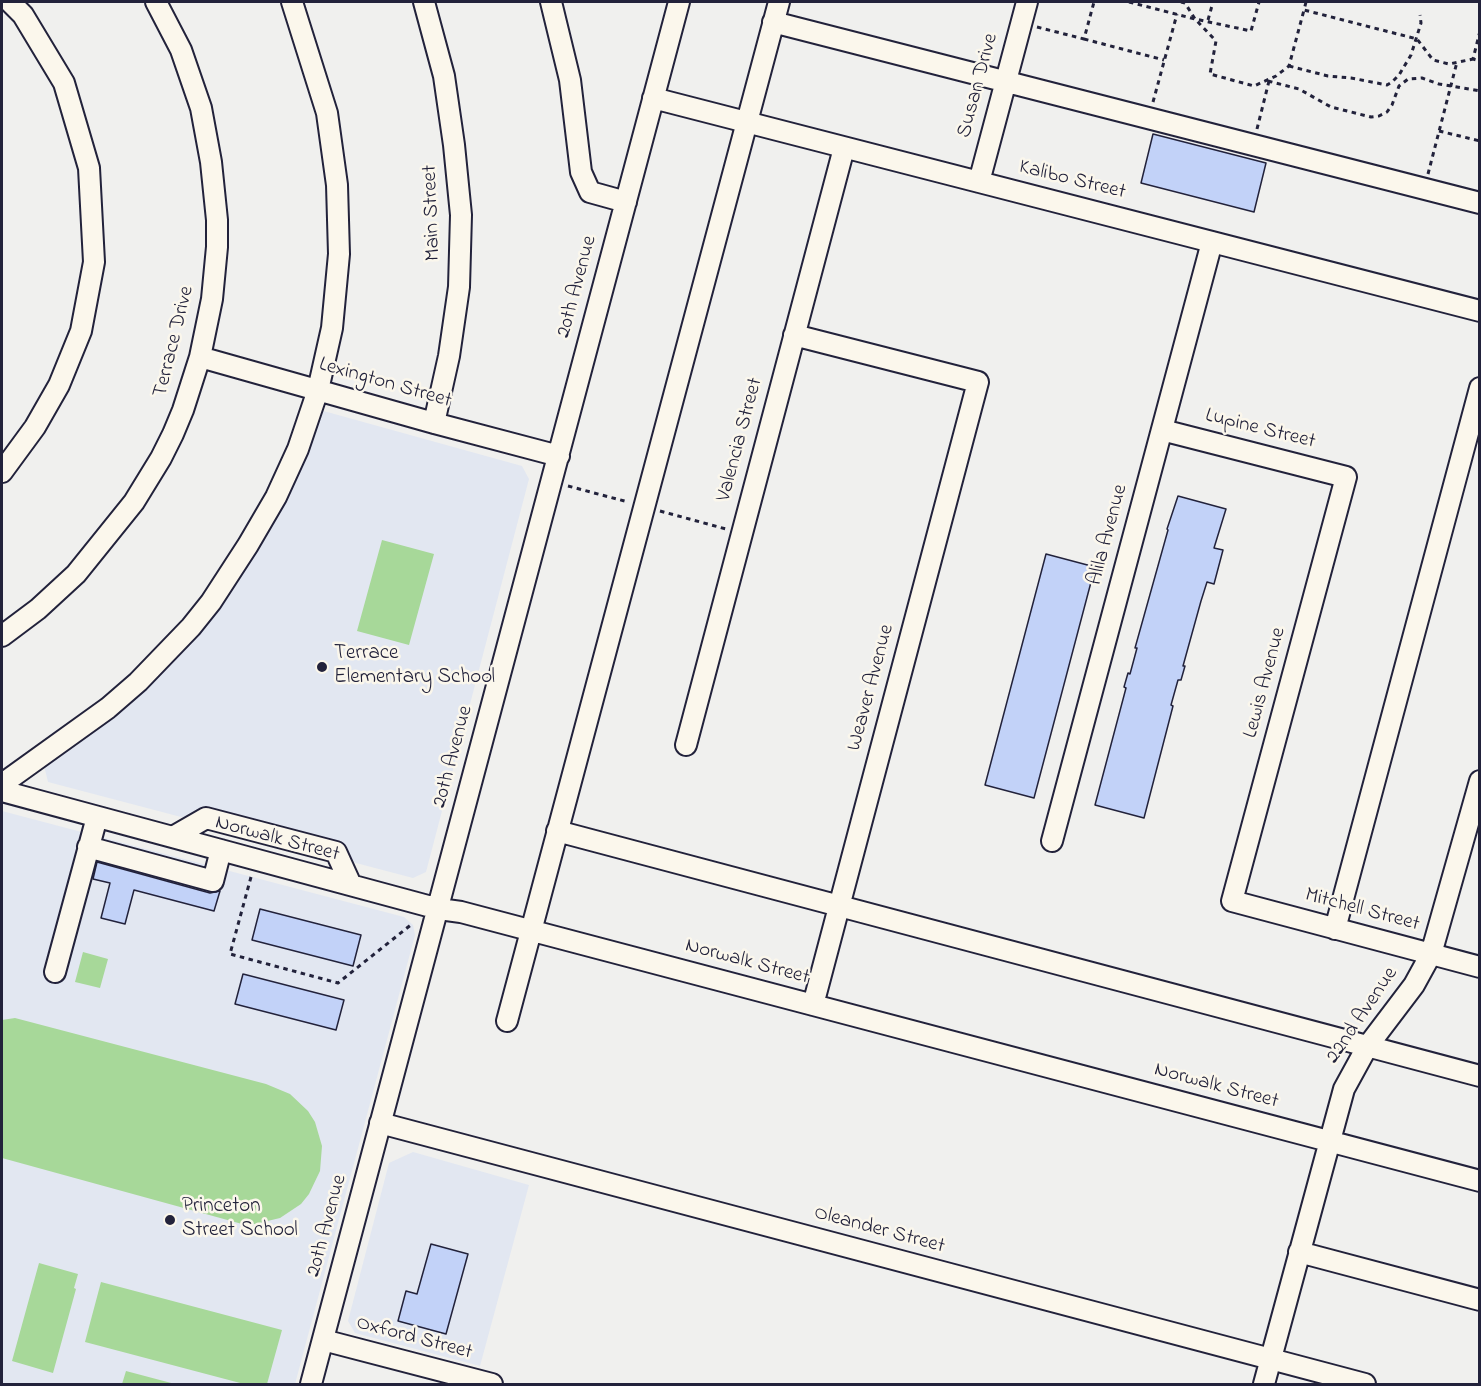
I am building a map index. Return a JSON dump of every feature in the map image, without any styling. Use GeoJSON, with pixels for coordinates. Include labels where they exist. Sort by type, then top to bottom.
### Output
{"type":"FeatureCollection","features":[{"type":"Feature","properties":{"kind":"street"},"geometry":{"type":"LineString","coordinates":[[2,472],[35,427],[59,385],[81,331],[94,262],[89,168],[64,82],[23,15],[10,2]]}},
{"type":"Feature","properties":{"kind":"street","name":"Terrace Drive"},"geometry":{"type":"LineString","coordinates":[[2,636],[38,609],[76,574],[134,502],[173,434],[200,357],[212,299],[217,247],[212,162],[201,108],[181,50],[156,2]]}},
{"type":"Feature","properties":{"kind":"street"},"geometry":{"type":"LineString","coordinates":[[2,784],[100,714],[138,682],[191,627],[211,602],[248,545],[276,497],[298,448],[318,390],[332,328],[339,254],[337,185],[327,113],[292,2]]}},
{"type":"Feature","properties":{"kind":"street","name":"Main Street"},"geometry":{"type":"LineString","coordinates":[[424,2],[444,76],[461,215],[459,287],[449,356],[434,423]]}},
{"type":"Feature","properties":{"kind":"street"},"geometry":{"type":"LineString","coordinates":[[551,2],[570,80],[581,172],[590,192],[626,202]]}},
{"type":"Feature","properties":{"kind":"street"},"geometry":{"type":"LineString","coordinates":[[507,1021],[745,122],[779,2]]}},
{"type":"Feature","properties":{"kind":"street","name":"Susan Drive"},"geometry":{"type":"LineString","coordinates":[[978,182],[1027,2]]}},
{"type":"Feature","properties":{"kind":"street","name":"20th Avenue"},"geometry":{"type":"LineString","coordinates":[[311,1384],[439,909],[677,4]]}},
{"type":"Feature","properties":{"kind":"street"},"geometry":{"type":"LineString","coordinates":[[773,22],[1479,203]]}},
{"type":"Feature","properties":{"kind":"street","name":"Kalibo Street"},"geometry":{"type":"LineString","coordinates":[[653,98],[1479,311]]}},
{"type":"Feature","properties":{"kind":"street","name":"Valencia Street"},"geometry":{"type":"LineString","coordinates":[[686,745],[844,148]]}},
{"type":"Feature","properties":{"kind":"street","name":"Alila Avenue"},"geometry":{"type":"LineString","coordinates":[[1052,841],[1212,242]]}},
{"type":"Feature","properties":{"kind":"street","name":"Weaver Avenue"},"geometry":{"type":"LineString","coordinates":[[794,335],[978,382],[813,1005]]}},
{"type":"Feature","properties":{"kind":"street","name":"Lexington Street"},"geometry":{"type":"LineString","coordinates":[[200,357],[559,456]]}},
{"type":"Feature","properties":{"kind":"street"},"geometry":{"type":"LineString","coordinates":[[1335,929],[1479,388]]}},
{"type":"Feature","properties":{"kind":"street","name":"Lupine Street"},"geometry":{"type":"LineString","coordinates":[[1162,430],[1346,477]]}},
{"type":"Feature","properties":{"kind":"street","name":"Lewis Avenue"},"geometry":{"type":"LineString","coordinates":[[1232,901],[1346,477]]}},
{"type":"Feature","properties":{"kind":"street","name":"22nd Avenue"},"geometry":{"type":"LineString","coordinates":[[1264,1384],[1344,1089],[1367,1047],[1414,985],[1431,954],[1440,929],[1479,781]]}},
{"type":"Feature","properties":{"kind":"street","name":"Norwalk Street"},"geometry":{"type":"LineString","coordinates":[[2,791],[439,909],[461,912],[531,930],[1479,1181]]}},
{"type":"Feature","properties":{"kind":"street"},"geometry":{"type":"LineString","coordinates":[[55,972],[97,817]]}},
{"type":"Feature","properties":{"kind":"street"},"geometry":{"type":"LineString","coordinates":[[173,837],[206,818],[336,852],[351,885]]}},
{"type":"Feature","properties":{"kind":"street"},"geometry":{"type":"LineString","coordinates":[[557,831],[1479,1076]]}},
{"type":"Feature","properties":{"kind":"street"},"geometry":{"type":"LineString","coordinates":[[88,847],[213,881],[221,850]]}},
{"type":"Feature","properties":{"kind":"street","name":"Mitchell Street"},"geometry":{"type":"LineString","coordinates":[[1232,901],[1479,967]]}},
{"type":"Feature","properties":{"kind":"street","name":"Oleander Street"},"geometry":{"type":"LineString","coordinates":[[380,1123],[1365,1384]]}},
{"type":"Feature","properties":{"kind":"street"},"geometry":{"type":"LineString","coordinates":[[1299,1252],[1479,1300]]}},
{"type":"Feature","properties":{"kind":"street","name":"Oxford Street"},"geometry":{"type":"LineString","coordinates":[[323,1340],[492,1384]]}},
{"type":"Feature","properties":{"kind":"path"},"geometry":{"type":"LineString","coordinates":[[1084,39],[1094,2]]}},
{"type":"Feature","properties":{"kind":"path"},"geometry":{"type":"LineString","coordinates":[[1129,2],[1251,31],[1259,2]]}},
{"type":"Feature","properties":{"kind":"path"},"geometry":{"type":"LineString","coordinates":[[1181,2],[1185,3],[1216,41],[1210,74],[1254,86],[1268,81],[1289,66],[1306,2]]}},
{"type":"Feature","properties":{"kind":"path"},"geometry":{"type":"LineString","coordinates":[[1208,20],[1213,2]]}},
{"type":"Feature","properties":{"kind":"path"},"geometry":{"type":"LineString","coordinates":[[1304,10],[1417,39],[1433,60],[1449,64],[1473,59],[1479,61]]}},
{"type":"Feature","properties":{"kind":"path"},"geometry":{"type":"LineString","coordinates":[[1144,100],[1153,103],[1177,14]]}},
{"type":"Feature","properties":{"kind":"path"},"geometry":{"type":"LineString","coordinates":[[1289,66],[1328,76],[1387,85],[1394,80],[1411,55],[1421,23],[1420,15]]}},
{"type":"Feature","properties":{"kind":"path"},"geometry":{"type":"LineString","coordinates":[[1036,27],[1164,60]]}},
{"type":"Feature","properties":{"kind":"path"},"geometry":{"type":"LineString","coordinates":[[1473,59],[1479,32]]}},
{"type":"Feature","properties":{"kind":"path"},"geometry":{"type":"LineString","coordinates":[[1424,189],[1457,62]]}},
{"type":"Feature","properties":{"kind":"path"},"geometry":{"type":"LineString","coordinates":[[1268,81],[1299,89],[1331,107],[1371,117],[1387,112],[1399,86],[1408,79],[1422,78],[1479,92]]}},
{"type":"Feature","properties":{"kind":"path"},"geometry":{"type":"LineString","coordinates":[[1394,80],[1399,86]]}},
{"type":"Feature","properties":{"kind":"path"},"geometry":{"type":"LineString","coordinates":[[1253,145],[1268,81]]}},
{"type":"Feature","properties":{"kind":"path"},"geometry":{"type":"LineString","coordinates":[[1439,131],[1479,141]]}},
{"type":"Feature","properties":{"kind":"path"},"geometry":{"type":"LineString","coordinates":[[251,877],[230,954],[338,983],[412,924]]}},
{"type":"Feature","properties":{"kind":"shaded area","name":"Terrace Elementary School"},"geometry":{"type":"Polygon","coordinates":[[[320,410],[522,466],[529,479],[426,872],[413,878],[48,782],[44,766],[128,704],[200,630],[264,540],[305,450],[320,410]]]}},
{"type":"Feature","properties":{"kind":"shaded area","name":"Princeton Street School"},"geometry":{"type":"Polygon","coordinates":[[[2,811],[404,917],[413,925],[415,935],[295,1384],[2,1384],[2,811]]]}},
{"type":"Feature","properties":{"kind":"shaded area"},"geometry":{"type":"Polygon","coordinates":[[[413,1152],[529,1185],[480,1366],[355,1333],[348,1321],[389,1163],[413,1152]]]}},
{"type":"Feature","properties":{"kind":"green space"},"geometry":{"type":"Polygon","coordinates":[[[382,540],[434,554],[409,645],[357,631],[382,540]]]}},
{"type":"Feature","properties":{"kind":"green space"},"geometry":{"type":"Polygon","coordinates":[[[83,952],[108,959],[100,988],[75,982],[83,952]]]}},
{"type":"Feature","properties":{"kind":"green space"},"geometry":{"type":"Polygon","coordinates":[[[15,1018],[266,1084],[290,1094],[308,1111],[315,1122],[322,1146],[320,1171],[309,1194],[301,1204],[280,1218],[255,1224],[242,1224],[2,1158],[2,1020],[15,1018]]]}},
{"type":"Feature","properties":{"kind":"green space"},"geometry":{"type":"Polygon","coordinates":[[[39,1263],[78,1274],[53,1373],[12,1361],[39,1263]]]}},
{"type":"Feature","properties":{"kind":"green space"},"geometry":{"type":"Polygon","coordinates":[[[101,1282],[282,1330],[267,1384],[244,1384],[85,1342],[101,1282]]]}},
{"type":"Feature","properties":{"kind":"green space"},"geometry":{"type":"Polygon","coordinates":[[[126,1371],[175,1384],[122,1384],[126,1371]]]}},
{"type":"Feature","properties":{"kind":"building"},"geometry":{"type":"Polygon","coordinates":[[[1153,134],[1266,163],[1254,212],[1141,183],[1153,134]]]}},
{"type":"Feature","properties":{"kind":"building"},"geometry":{"type":"Polygon","coordinates":[[[1178,496],[1226,509],[1214,548],[1223,550],[1214,584],[1207,582],[1201,601],[1181,680],[1178,680],[1171,705],[1173,706],[1144,818],[1095,805],[1126,688],[1124,687],[1128,673],[1130,674],[1167,529],[1178,496]]]}},
{"type":"Feature","properties":{"kind":"building"},"geometry":{"type":"Polygon","coordinates":[[[1046,554],[1095,567],[1034,798],[985,785],[1046,554]]]}},
{"type":"Feature","properties":{"kind":"building"},"geometry":{"type":"Polygon","coordinates":[[[97,862],[210,893],[220,891],[214,911],[134,890],[125,924],[101,918],[110,883],[93,879],[97,862]]]}},
{"type":"Feature","properties":{"kind":"building"},"geometry":{"type":"Polygon","coordinates":[[[260,909],[361,935],[353,966],[252,940],[260,909]]]}},
{"type":"Feature","properties":{"kind":"building"},"geometry":{"type":"Polygon","coordinates":[[[243,974],[344,1000],[336,1030],[235,1004],[243,974]]]}},
{"type":"Feature","properties":{"kind":"building"},"geometry":{"type":"Polygon","coordinates":[[[431,1244],[468,1254],[446,1334],[398,1321],[406,1291],[417,1294],[431,1244]]]}},
{"type":"Feature","properties":{"kind":"place","name":"Terrace Elementary School"},"geometry":{"type":"Point","coordinates":[322,667]}},
{"type":"Feature","properties":{"kind":"place","name":"Princeton Street School"},"geometry":{"type":"Point","coordinates":[170,1220]}}]}
